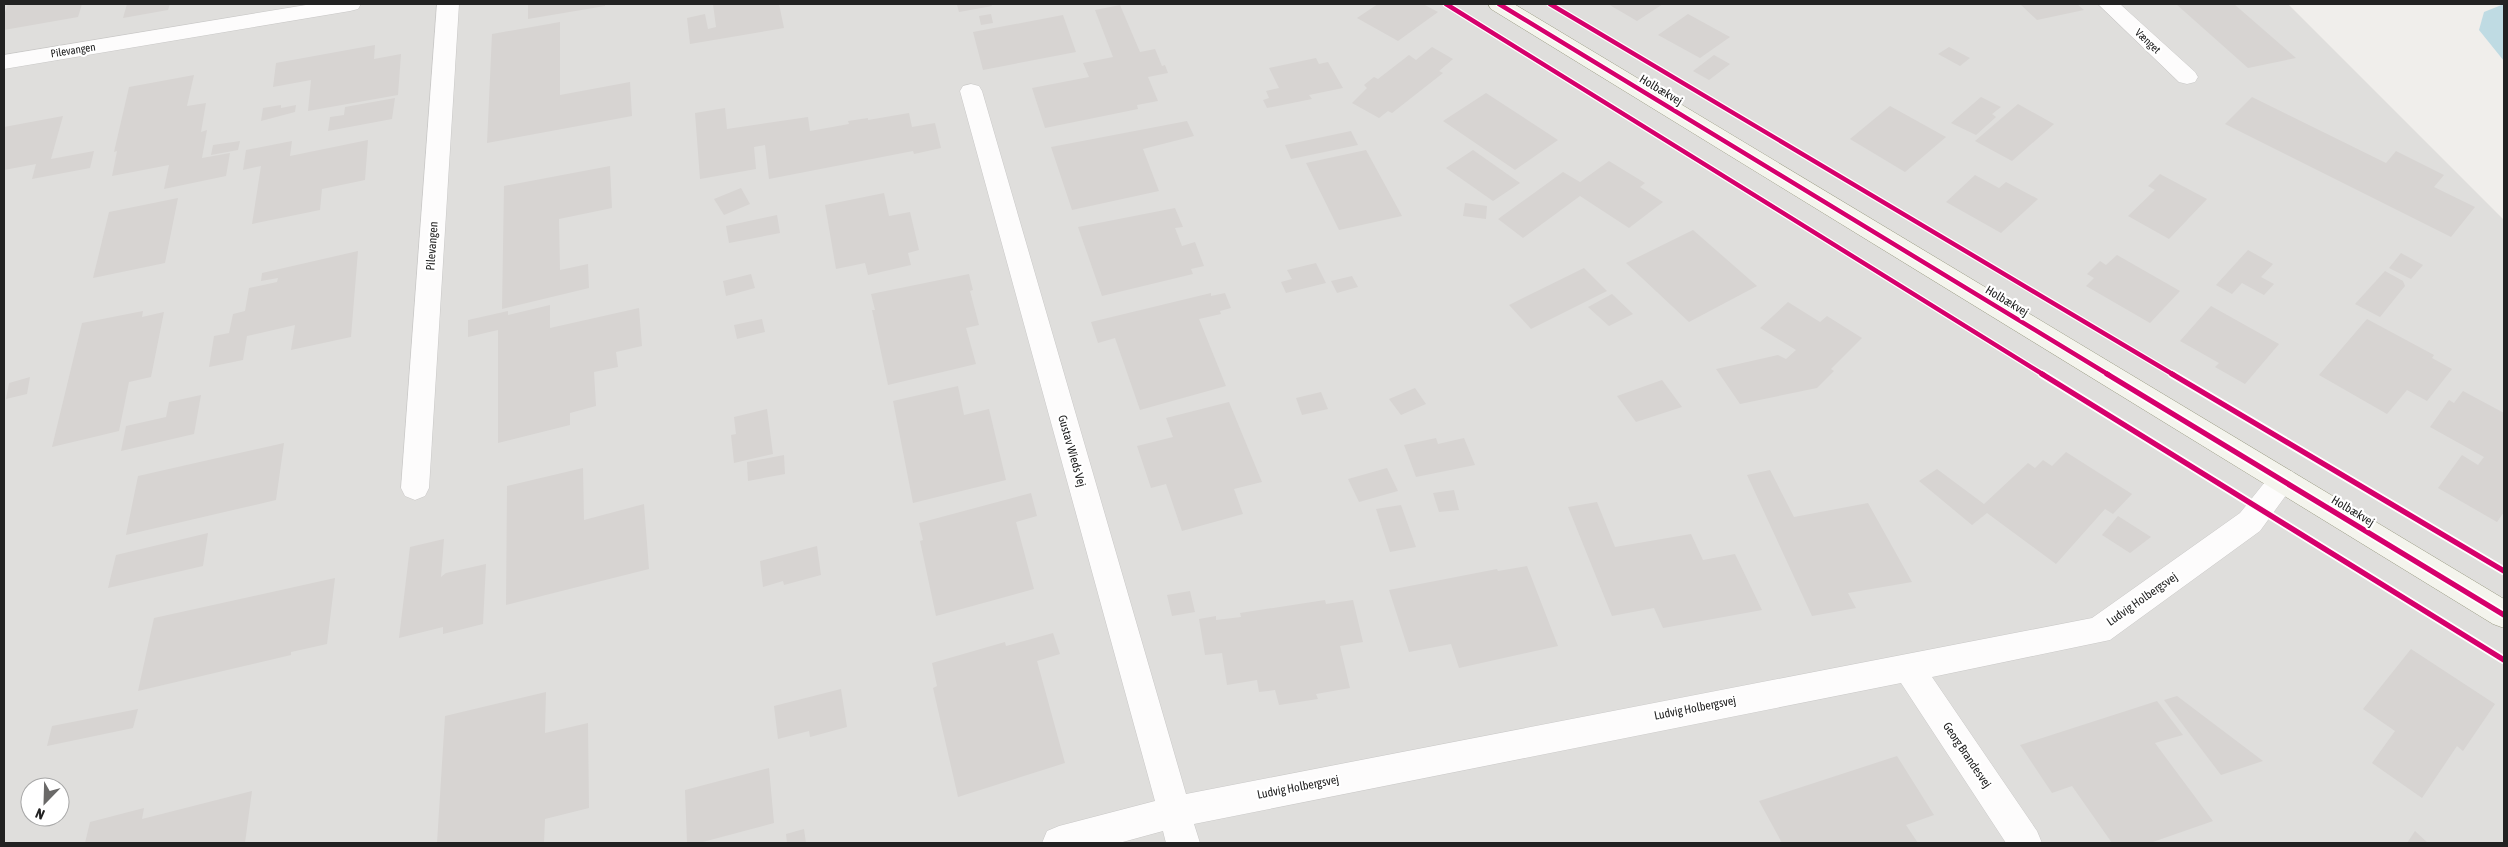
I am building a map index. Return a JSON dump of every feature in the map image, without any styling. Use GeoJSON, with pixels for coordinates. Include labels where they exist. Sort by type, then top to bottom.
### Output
{"type":"FeatureCollection","features":[{"type":"Feature","properties":{"kind":"main road","name":"Holbækvej"},"geometry":{"type":"LineString","coordinates":[[1499,4],[2504,615]]}},
{"type":"Feature","properties":{"kind":"street","name":"Pilevangen"},"geometry":{"type":"LineString","coordinates":[[4,62],[350,4]]}},
{"type":"Feature","properties":{"kind":"street","name":"Pilevangen"},"geometry":{"type":"LineString","coordinates":[[415,488],[448,4]]}},
{"type":"Feature","properties":{"kind":"street","name":"Vænget"},"geometry":{"type":"LineString","coordinates":[[2108,4],[2188,78]]}},
{"type":"Feature","properties":{"kind":"street","name":"Gustav Wieds Vej"},"geometry":{"type":"LineString","coordinates":[[971,91],[1183,843]]}},
{"type":"Feature","properties":{"kind":"street","name":"Ludvig Holbergsvej"},"geometry":{"type":"LineString","coordinates":[[1059,843],[1174,812],[2099,630],[2250,522],[2283,480]]}},
{"type":"Feature","properties":{"kind":"street","name":"Georg Brandesvej"},"geometry":{"type":"LineString","coordinates":[[1908,667],[2025,843]]}},
{"type":"Feature","properties":{"kind":"shaded area"},"geometry":{"type":"Polygon","coordinates":[[[4,4],[2288,4],[2504,220],[2504,843],[4,843],[4,4]]]}},
{"type":"Feature","properties":{"kind":"water"},"geometry":{"type":"Polygon","coordinates":[[[2504,4],[2504,61],[2479,30],[2484,12],[2504,4]]]}},
{"type":"Feature","properties":{"kind":"building"},"geometry":{"type":"Polygon","coordinates":[[[8,4],[82,4],[78,17],[4,30],[4,15],[8,4]]]}},
{"type":"Feature","properties":{"kind":"building"},"geometry":{"type":"Polygon","coordinates":[[[127,4],[170,4],[168,10],[123,18],[127,4]]]}},
{"type":"Feature","properties":{"kind":"building"},"geometry":{"type":"Polygon","coordinates":[[[528,4],[605,4],[605,6],[528,19],[528,4]]]}},
{"type":"Feature","properties":{"kind":"building"},"geometry":{"type":"Polygon","coordinates":[[[713,4],[779,4],[784,28],[690,44],[687,18],[705,14],[708,29],[716,27],[713,4]]]}},
{"type":"Feature","properties":{"kind":"building"},"geometry":{"type":"Polygon","coordinates":[[[991,4],[992,6],[959,12],[957,5],[991,4]]]}},
{"type":"Feature","properties":{"kind":"building"},"geometry":{"type":"Polygon","coordinates":[[[1378,4],[1423,4],[1438,12],[1398,41],[1357,18],[1378,4]]]}},
{"type":"Feature","properties":{"kind":"building"},"geometry":{"type":"Polygon","coordinates":[[[1608,4],[1663,4],[1637,21],[1608,4]]]}},
{"type":"Feature","properties":{"kind":"building"},"geometry":{"type":"Polygon","coordinates":[[[2020,4],[2077,4],[2084,10],[2037,20],[2020,4]]]}},
{"type":"Feature","properties":{"kind":"building"},"geometry":{"type":"Polygon","coordinates":[[[2176,4],[2234,4],[2296,58],[2248,68],[2176,4]]]}},
{"type":"Feature","properties":{"kind":"building"},"geometry":{"type":"Polygon","coordinates":[[[1120,5],[1140,52],[1155,49],[1162,66],[1165,65],[1168,73],[1148,77],[1158,101],[1137,105],[1138,109],[1045,128],[1032,88],[1089,77],[1083,63],[1113,57],[1095,10],[1120,5]]]}},
{"type":"Feature","properties":{"kind":"building"},"geometry":{"type":"Polygon","coordinates":[[[991,14],[993,23],[981,25],[979,16],[991,14]]]}},
{"type":"Feature","properties":{"kind":"building"},"geometry":{"type":"Polygon","coordinates":[[[1688,14],[1730,37],[1700,58],[1658,35],[1688,14]]]}},
{"type":"Feature","properties":{"kind":"building"},"geometry":{"type":"Polygon","coordinates":[[[1063,15],[1076,52],[983,70],[973,32],[1063,15]]]}},
{"type":"Feature","properties":{"kind":"building"},"geometry":{"type":"Polygon","coordinates":[[[560,22],[560,95],[630,82],[632,116],[487,143],[492,34],[560,22]]]}},
{"type":"Feature","properties":{"kind":"building"},"geometry":{"type":"Polygon","coordinates":[[[375,45],[374,59],[401,54],[398,95],[308,111],[311,80],[273,87],[276,63],[375,45]]]}},
{"type":"Feature","properties":{"kind":"building"},"geometry":{"type":"Polygon","coordinates":[[[1432,47],[1453,59],[1439,71],[1443,73],[1392,113],[1388,111],[1379,118],[1352,103],[1367,88],[1364,85],[1374,77],[1378,79],[1409,55],[1416,60],[1432,47]]]}},
{"type":"Feature","properties":{"kind":"building"},"geometry":{"type":"Polygon","coordinates":[[[1949,47],[1970,58],[1960,66],[1938,54],[1949,47]]]}},
{"type":"Feature","properties":{"kind":"building"},"geometry":{"type":"Polygon","coordinates":[[[1714,55],[1730,64],[1709,80],[1693,71],[1714,55]]]}},
{"type":"Feature","properties":{"kind":"building"},"geometry":{"type":"Polygon","coordinates":[[[1316,58],[1319,64],[1328,62],[1343,88],[1309,95],[1312,99],[1267,108],[1263,100],[1269,98],[1266,91],[1279,88],[1269,68],[1316,58]]]}},
{"type":"Feature","properties":{"kind":"building"},"geometry":{"type":"Polygon","coordinates":[[[194,75],[187,106],[206,103],[201,132],[207,130],[202,158],[230,153],[226,176],[164,189],[169,165],[112,176],[117,151],[114,152],[129,87],[194,75]]]}},
{"type":"Feature","properties":{"kind":"building"},"geometry":{"type":"Polygon","coordinates":[[[1486,93],[1558,140],[1515,170],[1443,121],[1486,93]]]}},
{"type":"Feature","properties":{"kind":"building"},"geometry":{"type":"Polygon","coordinates":[[[1981,97],[2001,107],[1992,114],[1996,117],[1976,135],[1951,123],[1981,97]]]}},
{"type":"Feature","properties":{"kind":"building"},"geometry":{"type":"Polygon","coordinates":[[[2252,97],[2386,163],[2396,151],[2444,175],[2434,187],[2475,207],[2451,237],[2225,124],[2252,97]]]}},
{"type":"Feature","properties":{"kind":"building"},"geometry":{"type":"Polygon","coordinates":[[[395,98],[392,119],[328,131],[330,117],[344,115],[345,107],[395,98]]]}},
{"type":"Feature","properties":{"kind":"building"},"geometry":{"type":"Polygon","coordinates":[[[2018,104],[2054,124],[2012,161],[1975,141],[2018,104]]]}},
{"type":"Feature","properties":{"kind":"building"},"geometry":{"type":"Polygon","coordinates":[[[281,105],[281,108],[296,105],[295,112],[261,121],[263,108],[281,105]]]}},
{"type":"Feature","properties":{"kind":"building"},"geometry":{"type":"Polygon","coordinates":[[[1890,106],[1946,137],[1905,172],[1850,139],[1890,106]]]}},
{"type":"Feature","properties":{"kind":"building"},"geometry":{"type":"Polygon","coordinates":[[[725,108],[727,129],[808,117],[810,131],[849,124],[848,121],[868,118],[868,120],[909,113],[912,127],[935,123],[941,148],[914,154],[913,151],[769,179],[765,145],[754,147],[756,169],[700,179],[695,113],[725,108]]]}},
{"type":"Feature","properties":{"kind":"building"},"geometry":{"type":"Polygon","coordinates":[[[63,116],[51,159],[94,151],[90,168],[32,179],[36,164],[4,170],[4,127],[63,116]]]}},
{"type":"Feature","properties":{"kind":"building"},"geometry":{"type":"Polygon","coordinates":[[[1187,121],[1194,136],[1143,149],[1159,191],[1072,210],[1051,147],[1187,121]]]}},
{"type":"Feature","properties":{"kind":"building"},"geometry":{"type":"Polygon","coordinates":[[[1351,131],[1358,145],[1291,159],[1285,145],[1351,131]]]}},
{"type":"Feature","properties":{"kind":"building"},"geometry":{"type":"Polygon","coordinates":[[[368,140],[365,180],[322,189],[320,210],[252,224],[261,166],[243,170],[246,150],[292,141],[290,156],[368,140]]]}},
{"type":"Feature","properties":{"kind":"building"},"geometry":{"type":"Polygon","coordinates":[[[240,141],[238,150],[211,155],[213,145],[240,141]]]}},
{"type":"Feature","properties":{"kind":"building"},"geometry":{"type":"Polygon","coordinates":[[[1366,150],[1402,216],[1339,230],[1306,163],[1366,150]]]}},
{"type":"Feature","properties":{"kind":"building"},"geometry":{"type":"Polygon","coordinates":[[[1473,150],[1520,183],[1493,201],[1446,168],[1473,150]]]}},
{"type":"Feature","properties":{"kind":"building"},"geometry":{"type":"Polygon","coordinates":[[[1609,161],[1645,183],[1640,187],[1663,202],[1629,228],[1580,196],[1523,238],[1498,219],[1563,172],[1580,182],[1609,161]]]}},
{"type":"Feature","properties":{"kind":"building"},"geometry":{"type":"Polygon","coordinates":[[[610,166],[612,208],[559,219],[560,270],[588,264],[589,288],[502,309],[504,186],[610,166]]]}},
{"type":"Feature","properties":{"kind":"building"},"geometry":{"type":"Polygon","coordinates":[[[2160,174],[2207,199],[2169,239],[2128,216],[2155,190],[2148,186],[2160,174]]]}},
{"type":"Feature","properties":{"kind":"building"},"geometry":{"type":"Polygon","coordinates":[[[1975,175],[1999,188],[2006,182],[2038,199],[2001,233],[1946,202],[1975,175]]]}},
{"type":"Feature","properties":{"kind":"building"},"geometry":{"type":"Polygon","coordinates":[[[741,188],[750,204],[724,215],[714,199],[741,188]]]}},
{"type":"Feature","properties":{"kind":"building"},"geometry":{"type":"Polygon","coordinates":[[[884,193],[889,216],[910,212],[919,250],[908,253],[911,265],[868,275],[865,263],[836,269],[825,205],[884,193]]]}},
{"type":"Feature","properties":{"kind":"building"},"geometry":{"type":"Polygon","coordinates":[[[178,198],[165,263],[93,278],[109,212],[178,198]]]}},
{"type":"Feature","properties":{"kind":"building"},"geometry":{"type":"Polygon","coordinates":[[[1465,203],[1487,206],[1486,219],[1463,216],[1465,203]]]}},
{"type":"Feature","properties":{"kind":"building"},"geometry":{"type":"Polygon","coordinates":[[[1175,208],[1183,227],[1175,228],[1182,246],[1195,242],[1204,266],[1191,269],[1193,274],[1102,296],[1078,227],[1175,208]]]}},
{"type":"Feature","properties":{"kind":"building"},"geometry":{"type":"Polygon","coordinates":[[[777,215],[780,233],[729,243],[726,226],[777,215]]]}},
{"type":"Feature","properties":{"kind":"building"},"geometry":{"type":"Polygon","coordinates":[[[1693,230],[1757,286],[1689,322],[1626,263],[1693,230]]]}},
{"type":"Feature","properties":{"kind":"building"},"geometry":{"type":"Polygon","coordinates":[[[2248,250],[2273,264],[2261,277],[2274,284],[2264,295],[2242,283],[2232,294],[2216,285],[2248,250]]]}},
{"type":"Feature","properties":{"kind":"building"},"geometry":{"type":"Polygon","coordinates":[[[358,251],[351,337],[291,350],[295,325],[247,336],[243,360],[209,367],[214,336],[229,333],[233,314],[245,311],[249,288],[277,282],[278,278],[261,281],[262,273],[358,251]]]}},
{"type":"Feature","properties":{"kind":"building"},"geometry":{"type":"Polygon","coordinates":[[[2401,253],[2423,265],[2411,279],[2389,268],[2401,253]]]}},
{"type":"Feature","properties":{"kind":"building"},"geometry":{"type":"Polygon","coordinates":[[[2117,255],[2180,291],[2150,323],[2086,286],[2094,278],[2087,274],[2100,261],[2106,265],[2117,255]]]}},
{"type":"Feature","properties":{"kind":"building"},"geometry":{"type":"Polygon","coordinates":[[[1316,263],[1326,283],[1286,293],[1281,282],[1292,279],[1287,270],[1316,263]]]}},
{"type":"Feature","properties":{"kind":"building"},"geometry":{"type":"Polygon","coordinates":[[[1584,268],[1607,291],[1531,329],[1509,305],[1584,268]]]}},
{"type":"Feature","properties":{"kind":"building"},"geometry":{"type":"Polygon","coordinates":[[[2385,271],[2403,281],[2405,286],[2380,317],[2355,304],[2385,271]]]}},
{"type":"Feature","properties":{"kind":"building"},"geometry":{"type":"Polygon","coordinates":[[[751,274],[755,288],[726,296],[723,281],[751,274]]]}},
{"type":"Feature","properties":{"kind":"building"},"geometry":{"type":"Polygon","coordinates":[[[969,274],[973,290],[970,291],[979,325],[966,328],[976,364],[888,385],[872,310],[875,310],[871,294],[969,274]]]}},
{"type":"Feature","properties":{"kind":"building"},"geometry":{"type":"Polygon","coordinates":[[[1352,276],[1358,287],[1337,293],[1331,281],[1352,276]]]}},
{"type":"Feature","properties":{"kind":"building"},"geometry":{"type":"Polygon","coordinates":[[[1211,293],[1211,296],[1225,293],[1231,308],[1220,311],[1221,314],[1199,319],[1226,386],[1140,410],[1115,338],[1098,343],[1091,322],[1211,293]]]}},
{"type":"Feature","properties":{"kind":"building"},"geometry":{"type":"Polygon","coordinates":[[[1612,294],[1633,314],[1609,326],[1588,307],[1612,294]]]}},
{"type":"Feature","properties":{"kind":"building"},"geometry":{"type":"Polygon","coordinates":[[[1788,302],[1820,322],[1827,316],[1862,338],[1831,369],[1834,371],[1817,388],[1740,404],[1716,369],[1778,355],[1786,359],[1796,350],[1760,328],[1788,302]]]}},
{"type":"Feature","properties":{"kind":"building"},"geometry":{"type":"Polygon","coordinates":[[[550,305],[550,328],[639,308],[642,346],[616,352],[618,367],[594,372],[596,406],[570,413],[570,425],[498,443],[498,330],[468,337],[468,320],[508,311],[508,315],[550,305]]]}},
{"type":"Feature","properties":{"kind":"building"},"geometry":{"type":"Polygon","coordinates":[[[2211,306],[2279,344],[2245,384],[2215,367],[2219,363],[2180,341],[2211,306]]]}},
{"type":"Feature","properties":{"kind":"building"},"geometry":{"type":"Polygon","coordinates":[[[143,311],[142,317],[164,312],[151,377],[129,382],[119,431],[52,447],[82,323],[143,311]]]}},
{"type":"Feature","properties":{"kind":"building"},"geometry":{"type":"Polygon","coordinates":[[[762,319],[765,332],[737,339],[734,325],[762,319]]]}},
{"type":"Feature","properties":{"kind":"building"},"geometry":{"type":"Polygon","coordinates":[[[2367,319],[2434,355],[2432,358],[2452,369],[2427,401],[2407,390],[2387,414],[2319,375],[2367,319]]]}},
{"type":"Feature","properties":{"kind":"building"},"geometry":{"type":"Polygon","coordinates":[[[30,377],[27,394],[6,399],[9,383],[30,377]]]}},
{"type":"Feature","properties":{"kind":"building"},"geometry":{"type":"Polygon","coordinates":[[[1662,380],[1682,407],[1636,422],[1617,396],[1662,380]]]}},
{"type":"Feature","properties":{"kind":"building"},"geometry":{"type":"Polygon","coordinates":[[[958,386],[964,415],[989,409],[1006,480],[913,503],[893,401],[958,386]]]}},
{"type":"Feature","properties":{"kind":"building"},"geometry":{"type":"Polygon","coordinates":[[[1415,388],[1426,404],[1401,415],[1389,399],[1415,388]]]}},
{"type":"Feature","properties":{"kind":"building"},"geometry":{"type":"Polygon","coordinates":[[[2463,391],[2504,413],[2504,512],[2497,522],[2438,488],[2462,455],[2478,465],[2484,457],[2430,427],[2449,400],[2454,403],[2463,391]]]}},
{"type":"Feature","properties":{"kind":"building"},"geometry":{"type":"Polygon","coordinates":[[[1321,392],[1328,409],[1302,415],[1296,398],[1321,392]]]}},
{"type":"Feature","properties":{"kind":"building"},"geometry":{"type":"Polygon","coordinates":[[[201,395],[194,434],[121,451],[126,426],[166,417],[169,402],[201,395]]]}},
{"type":"Feature","properties":{"kind":"building"},"geometry":{"type":"Polygon","coordinates":[[[1229,402],[1262,482],[1234,489],[1243,514],[1182,531],[1166,484],[1151,488],[1137,446],[1173,437],[1166,418],[1229,402]]]}},
{"type":"Feature","properties":{"kind":"building"},"geometry":{"type":"Polygon","coordinates":[[[767,409],[773,454],[734,463],[731,435],[736,434],[734,417],[767,409]]]}},
{"type":"Feature","properties":{"kind":"building"},"geometry":{"type":"Polygon","coordinates":[[[1436,438],[1438,444],[1464,438],[1475,465],[1416,477],[1404,445],[1436,438]]]}},
{"type":"Feature","properties":{"kind":"building"},"geometry":{"type":"Polygon","coordinates":[[[284,443],[276,500],[126,535],[138,476],[284,443]]]}},
{"type":"Feature","properties":{"kind":"building"},"geometry":{"type":"Polygon","coordinates":[[[2066,452],[2132,494],[2113,514],[2105,509],[2056,564],[1987,513],[1972,525],[1919,481],[1937,469],[1984,504],[2028,463],[2035,468],[2043,460],[2052,466],[2066,452]]]}},
{"type":"Feature","properties":{"kind":"building"},"geometry":{"type":"Polygon","coordinates":[[[784,455],[785,474],[748,481],[747,462],[784,455]]]}},
{"type":"Feature","properties":{"kind":"building"},"geometry":{"type":"Polygon","coordinates":[[[583,468],[584,520],[644,504],[649,569],[506,605],[507,486],[583,468]]]}},
{"type":"Feature","properties":{"kind":"building"},"geometry":{"type":"Polygon","coordinates":[[[1387,468],[1398,491],[1359,502],[1348,479],[1387,468]]]}},
{"type":"Feature","properties":{"kind":"building"},"geometry":{"type":"Polygon","coordinates":[[[1770,470],[1794,517],[1868,503],[1912,582],[1848,593],[1856,608],[1812,616],[1747,475],[1770,470]]]}},
{"type":"Feature","properties":{"kind":"building"},"geometry":{"type":"Polygon","coordinates":[[[1454,490],[1459,510],[1439,512],[1433,493],[1454,490]]]}},
{"type":"Feature","properties":{"kind":"building"},"geometry":{"type":"Polygon","coordinates":[[[1031,493],[1037,516],[1016,522],[1034,589],[936,616],[920,541],[923,540],[919,523],[1031,493]]]}},
{"type":"Feature","properties":{"kind":"building"},"geometry":{"type":"Polygon","coordinates":[[[1597,502],[1615,547],[1691,534],[1703,560],[1735,554],[1762,610],[1663,628],[1654,608],[1612,616],[1568,507],[1597,502]]]}},
{"type":"Feature","properties":{"kind":"building"},"geometry":{"type":"Polygon","coordinates":[[[1401,505],[1416,547],[1390,552],[1376,509],[1401,505]]]}},
{"type":"Feature","properties":{"kind":"building"},"geometry":{"type":"Polygon","coordinates":[[[2118,516],[2151,537],[2130,553],[2102,535],[2118,516]]]}},
{"type":"Feature","properties":{"kind":"building"},"geometry":{"type":"Polygon","coordinates":[[[208,533],[203,566],[108,588],[116,555],[208,533]]]}},
{"type":"Feature","properties":{"kind":"building"},"geometry":{"type":"Polygon","coordinates":[[[444,539],[441,577],[446,573],[486,564],[483,624],[443,634],[443,627],[399,638],[410,547],[444,539]]]}},
{"type":"Feature","properties":{"kind":"building"},"geometry":{"type":"Polygon","coordinates":[[[817,546],[821,575],[784,585],[783,581],[763,587],[760,561],[817,546]]]}},
{"type":"Feature","properties":{"kind":"building"},"geometry":{"type":"Polygon","coordinates":[[[1527,566],[1558,646],[1459,668],[1451,644],[1409,652],[1389,590],[1497,569],[1498,571],[1527,566]]]}},
{"type":"Feature","properties":{"kind":"building"},"geometry":{"type":"Polygon","coordinates":[[[335,578],[327,644],[291,652],[291,655],[138,691],[154,618],[335,578]]]}},
{"type":"Feature","properties":{"kind":"building"},"geometry":{"type":"Polygon","coordinates":[[[1190,591],[1195,612],[1172,616],[1167,595],[1190,591]]]}},
{"type":"Feature","properties":{"kind":"building"},"geometry":{"type":"Polygon","coordinates":[[[1325,600],[1326,604],[1353,600],[1363,642],[1340,646],[1350,688],[1316,694],[1318,699],[1279,705],[1275,690],[1259,692],[1257,680],[1227,685],[1222,653],[1205,655],[1199,619],[1216,616],[1216,620],[1241,617],[1240,613],[1325,600]]]}},
{"type":"Feature","properties":{"kind":"building"},"geometry":{"type":"Polygon","coordinates":[[[1053,633],[1060,654],[1037,661],[1065,763],[958,797],[933,688],[937,686],[932,663],[1005,642],[1006,646],[1053,633]]]}},
{"type":"Feature","properties":{"kind":"building"},"geometry":{"type":"Polygon","coordinates":[[[2411,649],[2495,704],[2463,751],[2457,746],[2422,798],[2372,763],[2395,731],[2363,709],[2411,649]]]}},
{"type":"Feature","properties":{"kind":"building"},"geometry":{"type":"Polygon","coordinates":[[[841,689],[847,727],[810,737],[809,731],[778,739],[774,706],[841,689]]]}},
{"type":"Feature","properties":{"kind":"building"},"geometry":{"type":"Polygon","coordinates":[[[546,692],[545,733],[588,723],[589,808],[545,819],[544,843],[437,843],[445,716],[546,692]]]}},
{"type":"Feature","properties":{"kind":"building"},"geometry":{"type":"Polygon","coordinates":[[[2177,696],[2263,761],[2221,775],[2164,700],[2177,696]]]}},
{"type":"Feature","properties":{"kind":"building"},"geometry":{"type":"Polygon","coordinates":[[[2157,701],[2183,735],[2155,743],[2213,821],[2150,843],[2112,843],[2072,786],[2052,793],[2020,745],[2157,701]]]}},
{"type":"Feature","properties":{"kind":"building"},"geometry":{"type":"Polygon","coordinates":[[[138,709],[133,728],[47,746],[52,726],[138,709]]]}},
{"type":"Feature","properties":{"kind":"building"},"geometry":{"type":"Polygon","coordinates":[[[1897,756],[1934,815],[1906,825],[1918,843],[1782,843],[1759,801],[1897,756]]]}},
{"type":"Feature","properties":{"kind":"building"},"geometry":{"type":"Polygon","coordinates":[[[769,768],[774,823],[699,843],[687,843],[685,790],[769,768]]]}},
{"type":"Feature","properties":{"kind":"building"},"geometry":{"type":"Polygon","coordinates":[[[252,791],[245,843],[85,843],[90,822],[144,808],[142,819],[252,791]]]}},
{"type":"Feature","properties":{"kind":"building"},"geometry":{"type":"Polygon","coordinates":[[[804,829],[806,843],[787,843],[786,834],[804,829]]]}},
{"type":"Feature","properties":{"kind":"building"},"geometry":{"type":"Polygon","coordinates":[[[2415,831],[2428,843],[2407,843],[2415,831]]]}},
{"type":"Feature","properties":{"kind":"cycle path"},"geometry":{"type":"LineString","coordinates":[[1446,4],[2504,660]]}},
{"type":"Feature","properties":{"kind":"cycle path"},"geometry":{"type":"LineString","coordinates":[[1499,4],[2504,615]]}},
{"type":"Feature","properties":{"kind":"cycle path"},"geometry":{"type":"LineString","coordinates":[[1550,4],[2504,571]]}}]}
